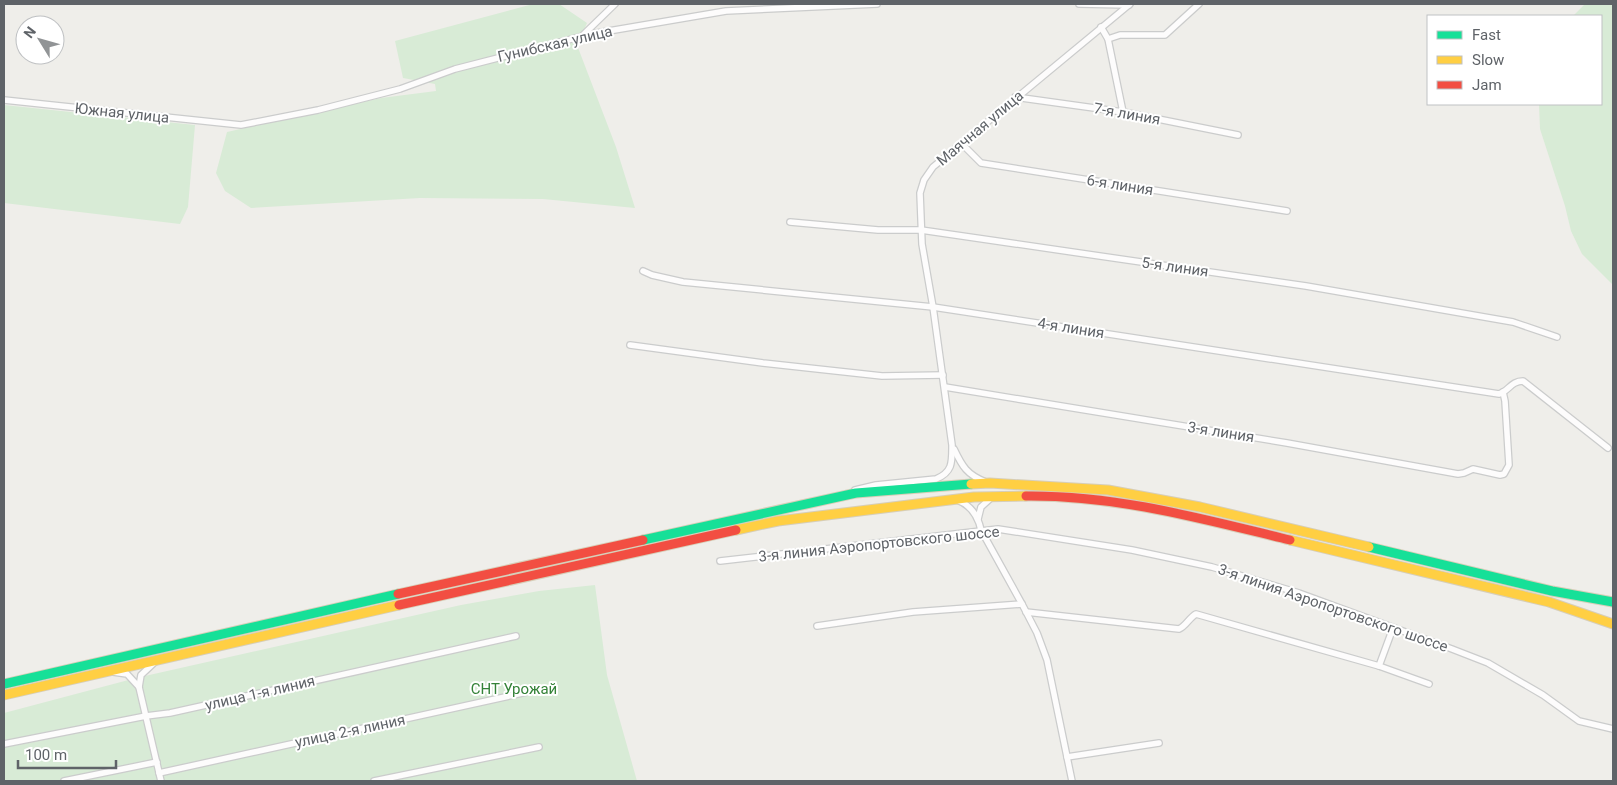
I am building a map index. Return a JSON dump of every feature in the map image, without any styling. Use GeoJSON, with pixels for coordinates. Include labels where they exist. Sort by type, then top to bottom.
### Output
{"type":"FeatureCollection","features":[{"type":"Feature","properties":{"kind":"main road"},"geometry":{"type":"LineString","coordinates":[[4,684],[323,610],[837,497],[866,492],[990,483],[1108,490],[1200,507],[1552,591],[1613,602]]}},
{"type":"Feature","properties":{"kind":"main road"},"geometry":{"type":"LineString","coordinates":[[4,695],[778,521],[952,498],[993,496],[1042,496],[1106,500],[1159,509],[1549,602],[1613,624]]}},
{"type":"Feature","properties":{"kind":"street"},"geometry":{"type":"LineString","coordinates":[[582,36],[615,4]]}},
{"type":"Feature","properties":{"kind":"street","name":"Гунибская улица"},"geometry":{"type":"LineString","coordinates":[[241,125],[318,110],[400,89],[455,69],[582,36],[726,11],[877,4]]}},
{"type":"Feature","properties":{"kind":"street"},"geometry":{"type":"LineString","coordinates":[[1079,4],[1130,5]]}},
{"type":"Feature","properties":{"kind":"street"},"geometry":{"type":"LineString","coordinates":[[1108,39],[1120,35],[1165,35],[1199,4]]}},
{"type":"Feature","properties":{"kind":"street","name":"Маячная улица"},"geometry":{"type":"LineString","coordinates":[[952,445],[933,307],[923,258],[920,194],[924,180],[933,167],[961,143],[1130,5]]}},
{"type":"Feature","properties":{"kind":"street"},"geometry":{"type":"LineString","coordinates":[[1101,27],[1108,39],[1123,112]]}},
{"type":"Feature","properties":{"kind":"street","name":"7-я линия"},"geometry":{"type":"LineString","coordinates":[[1015,98],[1123,112],[1238,135]]}},
{"type":"Feature","properties":{"kind":"street","name":"Южная улица"},"geometry":{"type":"LineString","coordinates":[[4,100],[241,125]]}},
{"type":"Feature","properties":{"kind":"street","name":"6-я линия"},"geometry":{"type":"LineString","coordinates":[[961,143],[981,163],[1286,211]]}},
{"type":"Feature","properties":{"kind":"street","name":"5-я линия"},"geometry":{"type":"LineString","coordinates":[[790,222],[878,230],[921,230],[1306,286],[1513,322],[1557,337]]}},
{"type":"Feature","properties":{"kind":"street","name":"4-я линия"},"geometry":{"type":"LineString","coordinates":[[643,271],[683,282],[933,307],[1501,393]]}},
{"type":"Feature","properties":{"kind":"street"},"geometry":{"type":"LineString","coordinates":[[630,345],[763,363],[882,376],[943,375]]}},
{"type":"Feature","properties":{"kind":"street"},"geometry":{"type":"LineString","coordinates":[[1501,393],[1510,385],[1523,381],[1608,448]]}},
{"type":"Feature","properties":{"kind":"street","name":"3-я линия"},"geometry":{"type":"LineString","coordinates":[[944,387],[1287,442],[1458,474],[1474,469],[1500,475],[1504,474],[1509,465],[1505,401],[1501,393]]}},
{"type":"Feature","properties":{"kind":"street"},"geometry":{"type":"LineString","coordinates":[[952,445],[961,466],[978,479],[990,483]]}},
{"type":"Feature","properties":{"kind":"street"},"geometry":{"type":"LineString","coordinates":[[837,497],[865,487],[936,479],[944,476],[951,464],[952,445]]}},
{"type":"Feature","properties":{"kind":"street"},"geometry":{"type":"LineString","coordinates":[[978,519],[981,507],[993,496]]}},
{"type":"Feature","properties":{"kind":"street"},"geometry":{"type":"LineString","coordinates":[[952,498],[963,502],[978,519],[981,530],[1037,633],[1047,660],[1072,781]]}},
{"type":"Feature","properties":{"kind":"street","name":"3-я линия Аэропортовского шоссе"},"geometry":{"type":"LineString","coordinates":[[720,561],[998,529],[1082,541],[1212,567],[1299,593],[1488,663],[1543,695],[1579,721],[1613,730]]}},
{"type":"Feature","properties":{"kind":"street"},"geometry":{"type":"LineString","coordinates":[[817,626],[912,612],[1022,604]]}},
{"type":"Feature","properties":{"kind":"street"},"geometry":{"type":"LineString","coordinates":[[1026,612],[1179,629],[1196,614],[1379,666],[1429,684]]}},
{"type":"Feature","properties":{"kind":"street"},"geometry":{"type":"LineString","coordinates":[[1379,666],[1392,628]]}},
{"type":"Feature","properties":{"kind":"street","name":"улица 1-я линия"},"geometry":{"type":"LineString","coordinates":[[4,744],[170,713],[516,636]]}},
{"type":"Feature","properties":{"kind":"street"},"geometry":{"type":"LineString","coordinates":[[161,781],[139,687],[141,674],[148,666],[162,658]]}},
{"type":"Feature","properties":{"kind":"street"},"geometry":{"type":"LineString","coordinates":[[104,671],[127,674],[139,687]]}},
{"type":"Feature","properties":{"kind":"street","name":"улица 2-я линия"},"geometry":{"type":"LineString","coordinates":[[160,773],[541,689]]}},
{"type":"Feature","properties":{"kind":"street"},"geometry":{"type":"LineString","coordinates":[[1067,757],[1159,742]]}},
{"type":"Feature","properties":{"kind":"street"},"geometry":{"type":"LineString","coordinates":[[374,781],[539,747]]}},
{"type":"Feature","properties":{"kind":"street"},"geometry":{"type":"LineString","coordinates":[[64,781],[157,762]]}},
{"type":"Feature","properties":{"kind":"green space"},"geometry":{"type":"Polygon","coordinates":[[[533,4],[559,4],[587,23],[577,45],[616,147],[635,208],[543,199],[420,198],[251,208],[225,191],[216,173],[227,132],[381,98],[436,91],[435,84],[403,78],[395,41],[533,4]]]}},
{"type":"Feature","properties":{"kind":"green space"},"geometry":{"type":"Polygon","coordinates":[[[1585,4],[1613,4],[1613,285],[1582,254],[1571,231],[1565,206],[1540,129],[1539,105],[1602,105],[1602,15],[1574,15],[1585,4]]]}},
{"type":"Feature","properties":{"kind":"green space"},"geometry":{"type":"Polygon","coordinates":[[[4,105],[195,125],[188,207],[180,224],[4,203],[4,105]]]}},
{"type":"Feature","properties":{"kind":"green space","name":"СНТ Урожай"},"geometry":{"type":"Polygon","coordinates":[[[595,585],[607,675],[637,781],[4,781],[4,713],[136,678],[461,605],[539,591],[595,585]]]}},
{"type":"Feature","properties":{"kind":"traffic: fast"},"geometry":{"type":"LineString","coordinates":[[643,540],[856,493],[971,484]]}},
{"type":"Feature","properties":{"kind":"traffic: fast"},"geometry":{"type":"LineString","coordinates":[[1369,547],[1552,591],[1613,602]]}},
{"type":"Feature","properties":{"kind":"traffic: fast"},"geometry":{"type":"LineString","coordinates":[[4,684],[398,594]]}},
{"type":"Feature","properties":{"kind":"traffic: slow"},"geometry":{"type":"LineString","coordinates":[[971,484],[990,483],[1108,490],[1200,507],[1369,547]]}},
{"type":"Feature","properties":{"kind":"traffic: slow"},"geometry":{"type":"LineString","coordinates":[[736,530],[778,521],[974,497],[1026,496]]}},
{"type":"Feature","properties":{"kind":"traffic: slow"},"geometry":{"type":"LineString","coordinates":[[1290,540],[1549,602],[1613,624]]}},
{"type":"Feature","properties":{"kind":"traffic: slow"},"geometry":{"type":"LineString","coordinates":[[4,695],[399,605]]}},
{"type":"Feature","properties":{"kind":"traffic: jam"},"geometry":{"type":"LineString","coordinates":[[1026,496],[1093,499],[1127,504],[1290,540]]}},
{"type":"Feature","properties":{"kind":"traffic: jam"},"geometry":{"type":"LineString","coordinates":[[399,605],[736,530]]}},
{"type":"Feature","properties":{"kind":"traffic: jam"},"geometry":{"type":"LineString","coordinates":[[398,594],[643,540]]}}]}
